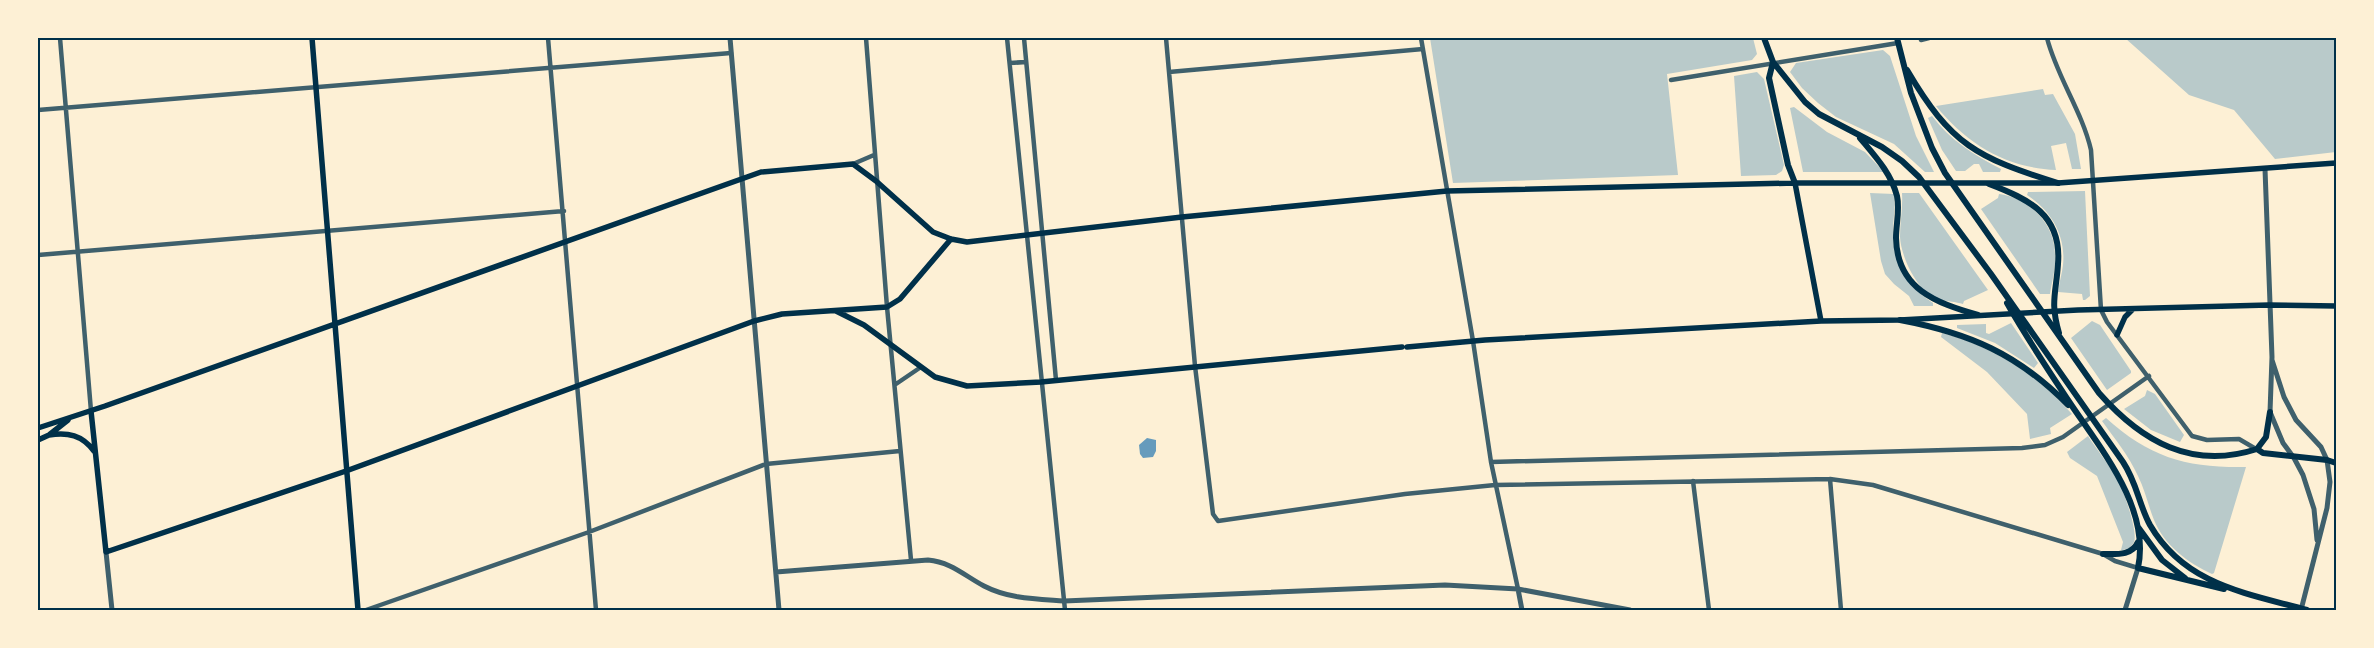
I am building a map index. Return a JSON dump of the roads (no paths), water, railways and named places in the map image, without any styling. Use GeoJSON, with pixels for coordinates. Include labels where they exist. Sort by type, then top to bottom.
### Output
{"type":"FeatureCollection","features":[{"type":"Feature","properties":{"kind":"main road"},"geometry":{"type":"LineString","coordinates":[[312,38],[358,610]]}},
{"type":"Feature","properties":{"kind":"main road"},"geometry":{"type":"LineString","coordinates":[[1764,38],[1773,62],[1804,102],[1819,114],[1896,156],[1919,177],[1991,274],[2123,462],[2136,485],[2149,522],[2160,541],[2188,568],[2209,580],[2235,591]]}},
{"type":"Feature","properties":{"kind":"main road"},"geometry":{"type":"LineString","coordinates":[[1898,40],[1903,63],[1922,123],[1945,173],[2061,339],[2111,407],[2125,421],[2153,440],[2188,454],[2206,457],[2241,454],[2257,450],[2263,453],[2294,458],[2326,460],[2336,463]]}},
{"type":"Feature","properties":{"kind":"main road"},"geometry":{"type":"LineString","coordinates":[[1773,62],[1769,78],[1788,165],[1795,183],[1821,321]]}},
{"type":"Feature","properties":{"kind":"main road"},"geometry":{"type":"LineString","coordinates":[[1903,63],[1932,110],[1962,141],[1993,161],[2058,183]]}},
{"type":"Feature","properties":{"kind":"main road"},"geometry":{"type":"LineString","coordinates":[[1858,136],[1882,165],[1892,182],[1897,197],[1896,239],[1898,254],[1910,280],[1933,300],[1981,315]]}},
{"type":"Feature","properties":{"kind":"main road"},"geometry":{"type":"LineString","coordinates":[[38,428],[91,411],[567,242],[742,177],[761,172],[853,164],[876,181],[933,232],[950,239],[967,242],[1182,217],[1447,191],[1866,182],[1986,184],[2094,182],[2336,164]]}},
{"type":"Feature","properties":{"kind":"main road"},"geometry":{"type":"LineString","coordinates":[[1986,184],[2027,200],[2042,213],[2053,228],[2058,253],[2053,299],[2054,316],[2061,339]]}},
{"type":"Feature","properties":{"kind":"main road"},"geometry":{"type":"LineString","coordinates":[[91,411],[106,552],[346,471],[578,388],[754,321],[782,314],[887,307],[900,299],[950,239]]}},
{"type":"Feature","properties":{"kind":"main road"},"geometry":{"type":"LineString","coordinates":[[1991,274],[2026,338],[2123,485],[2136,524],[2139,541],[2138,568],[2210,587],[2235,591],[2303,610]]}},
{"type":"Feature","properties":{"kind":"main road"},"geometry":{"type":"LineString","coordinates":[[834,310],[864,325],[935,377],[967,386],[1041,382],[1473,341],[1821,321],[1900,320],[2078,310],[2269,305],[2336,306]]}},
{"type":"Feature","properties":{"kind":"main road"},"geometry":{"type":"LineString","coordinates":[[2117,335],[2125,317],[2133,309]]}},
{"type":"Feature","properties":{"kind":"main road"},"geometry":{"type":"LineString","coordinates":[[1900,320],[1950,331],[2007,355],[2041,379],[2081,419]]}},
{"type":"Feature","properties":{"kind":"main road"},"geometry":{"type":"LineString","coordinates":[[2257,450],[2266,437],[2270,412]]}},
{"type":"Feature","properties":{"kind":"main road"},"geometry":{"type":"LineString","coordinates":[[38,440],[49,435],[70,418]]}},
{"type":"Feature","properties":{"kind":"main road"},"geometry":{"type":"LineString","coordinates":[[49,435],[64,433],[77,436],[88,444],[95,453]]}},
{"type":"Feature","properties":{"kind":"main road"},"geometry":{"type":"LineString","coordinates":[[2136,524],[2162,560],[2172,570],[2190,581]]}},
{"type":"Feature","properties":{"kind":"main road"},"geometry":{"type":"LineString","coordinates":[[2103,554],[2131,551],[2139,541]]}},
{"type":"Feature","properties":{"kind":"street"},"geometry":{"type":"LineString","coordinates":[[60,38],[91,411]]}},
{"type":"Feature","properties":{"kind":"street"},"geometry":{"type":"LineString","coordinates":[[548,38],[567,242],[596,610]]}},
{"type":"Feature","properties":{"kind":"street"},"geometry":{"type":"LineString","coordinates":[[730,38],[779,610]]}},
{"type":"Feature","properties":{"kind":"street"},"geometry":{"type":"LineString","coordinates":[[866,38],[890,345],[896,384],[900,451],[911,560]]}},
{"type":"Feature","properties":{"kind":"street"},"geometry":{"type":"LineString","coordinates":[[1007,38],[1065,610]]}},
{"type":"Feature","properties":{"kind":"street"},"geometry":{"type":"LineString","coordinates":[[1024,38],[1056,380]]}},
{"type":"Feature","properties":{"kind":"street"},"geometry":{"type":"LineString","coordinates":[[1166,38],[1196,366],[1213,514],[1218,521],[1395,495],[1495,485],[1830,479],[1873,486],[2103,554],[2115,561],[2138,568],[2125,610]]}},
{"type":"Feature","properties":{"kind":"street"},"geometry":{"type":"LineString","coordinates":[[1421,38],[1473,341],[1495,485],[1522,610]]}},
{"type":"Feature","properties":{"kind":"street"},"geometry":{"type":"LineString","coordinates":[[1921,40],[1928,38]]}},
{"type":"Feature","properties":{"kind":"street"},"geometry":{"type":"LineString","coordinates":[[2046,38],[2060,77],[2087,133],[2092,150],[2101,310],[2117,335],[2192,436],[2207,440],[2239,439],[2257,450]]}},
{"type":"Feature","properties":{"kind":"street"},"geometry":{"type":"LineString","coordinates":[[1671,80],[1898,40]]}},
{"type":"Feature","properties":{"kind":"street"},"geometry":{"type":"LineString","coordinates":[[1169,72],[1423,49]]}},
{"type":"Feature","properties":{"kind":"street"},"geometry":{"type":"LineString","coordinates":[[38,110],[732,53]]}},
{"type":"Feature","properties":{"kind":"street"},"geometry":{"type":"LineString","coordinates":[[1010,63],[1026,62]]}},
{"type":"Feature","properties":{"kind":"street"},"geometry":{"type":"LineString","coordinates":[[853,164],[874,155]]}},
{"type":"Feature","properties":{"kind":"street"},"geometry":{"type":"LineString","coordinates":[[2265,169],[2272,357],[2270,412],[2283,443],[2303,475],[2314,509],[2317,540]]}},
{"type":"Feature","properties":{"kind":"street"},"geometry":{"type":"LineString","coordinates":[[38,255],[564,211]]}},
{"type":"Feature","properties":{"kind":"street"},"geometry":{"type":"LineString","coordinates":[[2272,357],[2284,397],[2296,420],[2321,447],[2326,460],[2330,482],[2327,508],[2317,540],[2303,610]]}},
{"type":"Feature","properties":{"kind":"street"},"geometry":{"type":"LineString","coordinates":[[896,384],[921,367]]}},
{"type":"Feature","properties":{"kind":"street"},"geometry":{"type":"LineString","coordinates":[[1491,462],[2022,448],[2045,445],[2063,437],[2149,376]]}},
{"type":"Feature","properties":{"kind":"street"},"geometry":{"type":"LineString","coordinates":[[366,610],[589,532],[766,464],[900,451]]}},
{"type":"Feature","properties":{"kind":"street"},"geometry":{"type":"LineString","coordinates":[[1830,479],[1841,610]]}},
{"type":"Feature","properties":{"kind":"street"},"geometry":{"type":"LineString","coordinates":[[1693,481],[1709,610]]}},
{"type":"Feature","properties":{"kind":"street"},"geometry":{"type":"LineString","coordinates":[[106,552],[112,610]]}},
{"type":"Feature","properties":{"kind":"street"},"geometry":{"type":"LineString","coordinates":[[776,572],[911,560],[944,563],[1004,595],[1026,599],[1064,601],[1445,585],[1518,589],[1630,610]]}},
{"type":"Feature","properties":{"kind":"water"},"geometry":{"type":"Polygon","coordinates":[[[1147,438],[1156,440],[1156,451],[1153,457],[1143,458],[1140,454],[1139,445],[1147,438]]]}}]}
